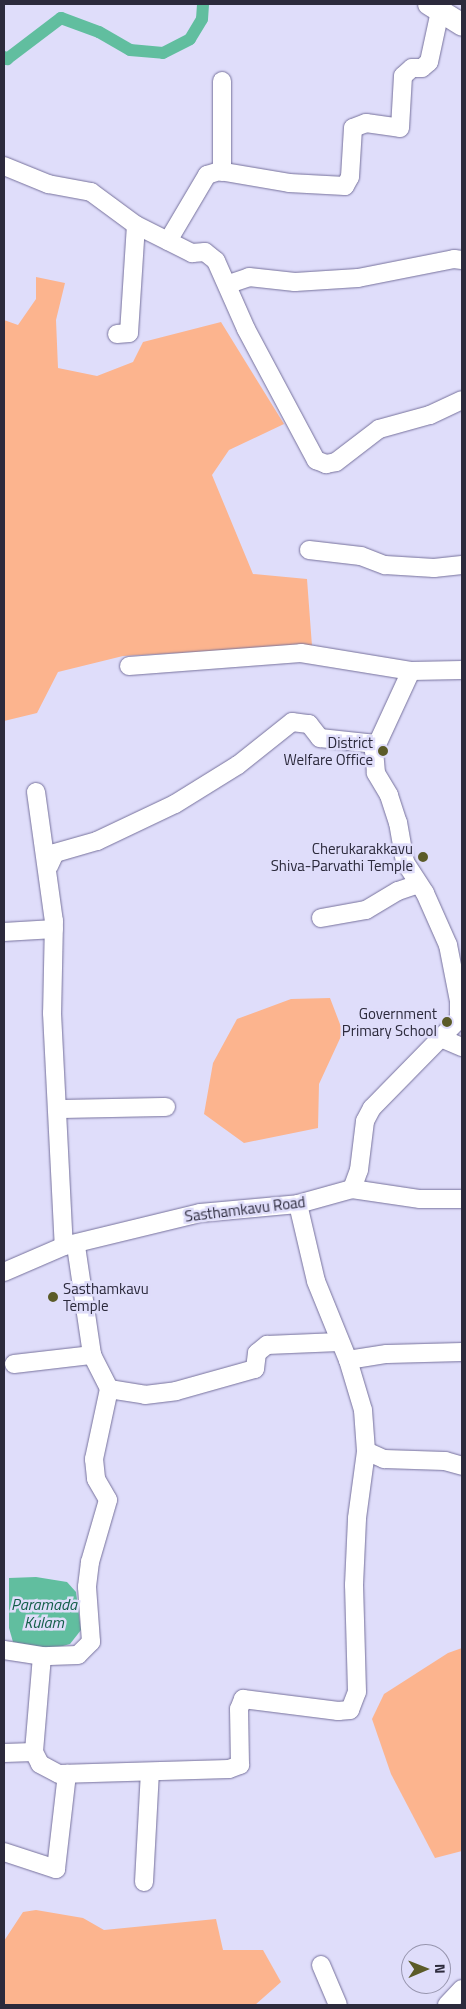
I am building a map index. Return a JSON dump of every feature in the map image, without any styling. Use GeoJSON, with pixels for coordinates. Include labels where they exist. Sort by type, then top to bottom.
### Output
{"type":"FeatureCollection","features":[{"type":"Feature","properties":{"kind":"main road"},"geometry":{"type":"LineString","coordinates":[[434,7],[462,25]]}},
{"type":"Feature","properties":{"kind":"street"},"geometry":{"type":"LineString","coordinates":[[168,241],[207,175],[222,172],[289,183],[345,186],[350,176],[353,128],[366,123],[400,128],[403,76],[412,68],[422,68],[429,62],[434,7]]}},
{"type":"Feature","properties":{"kind":"street"},"geometry":{"type":"LineString","coordinates":[[222,81],[222,172]]}},
{"type":"Feature","properties":{"kind":"street"},"geometry":{"type":"LineString","coordinates":[[4,166],[48,184],[91,192],[136,225],[192,253],[205,252],[216,261],[229,284],[246,328],[316,460],[326,464],[336,462],[379,429],[430,415],[462,400]]}},
{"type":"Feature","properties":{"kind":"street"},"geometry":{"type":"LineString","coordinates":[[117,334],[129,333],[136,225]]}},
{"type":"Feature","properties":{"kind":"street"},"geometry":{"type":"LineString","coordinates":[[229,284],[249,277],[295,282],[358,278],[454,259],[462,260]]}},
{"type":"Feature","properties":{"kind":"street"},"geometry":{"type":"LineString","coordinates":[[309,550],[362,556],[385,565],[434,568],[462,565]]}},
{"type":"Feature","properties":{"kind":"street"},"geometry":{"type":"LineString","coordinates":[[129,666],[301,653],[411,671],[462,670]]}},
{"type":"Feature","properties":{"kind":"street"},"geometry":{"type":"LineString","coordinates":[[352,1189],[360,1170],[365,1121],[372,1108],[443,1039],[461,1018],[448,945],[425,893],[405,862],[389,795],[376,773],[376,744],[411,671]]}},
{"type":"Feature","properties":{"kind":"street"},"geometry":{"type":"LineString","coordinates":[[49,866],[55,853],[97,842],[175,804],[238,765],[292,722],[309,724],[320,738],[376,744]]}},
{"type":"Feature","properties":{"kind":"street"},"geometry":{"type":"LineString","coordinates":[[4,1650],[42,1656],[78,1655],[91,1642],[87,1587],[90,1562],[108,1500],[96,1479],[94,1459],[110,1388],[92,1355],[70,1246],[52,1013],[54,930],[49,866],[36,792]]}},
{"type":"Feature","properties":{"kind":"street"},"geometry":{"type":"LineString","coordinates":[[321,918],[366,910],[398,890],[418,884]]}},
{"type":"Feature","properties":{"kind":"street"},"geometry":{"type":"LineString","coordinates":[[4,932],[54,930]]}},
{"type":"Feature","properties":{"kind":"street"},"geometry":{"type":"LineString","coordinates":[[443,1039],[462,1047]]}},
{"type":"Feature","properties":{"kind":"street"},"geometry":{"type":"LineString","coordinates":[[58,1109],[166,1107]]}},
{"type":"Feature","properties":{"kind":"street","name":"Sasthamkavu Road"},"geometry":{"type":"LineString","coordinates":[[4,1272],[70,1246],[200,1212],[298,1204],[352,1189],[420,1199],[462,1199]]}},
{"type":"Feature","properties":{"kind":"street"},"geometry":{"type":"LineString","coordinates":[[42,1656],[34,1752],[40,1764],[59,1774],[229,1769],[240,1765],[239,1709],[243,1699],[315,1709],[350,1710],[357,1692],[354,1585],[357,1518],[366,1451],[363,1410],[348,1360],[339,1342],[316,1281],[298,1204]]}},
{"type":"Feature","properties":{"kind":"street"},"geometry":{"type":"LineString","coordinates":[[110,1388],[145,1395],[176,1391],[255,1369],[257,1353],[267,1345],[339,1342]]}},
{"type":"Feature","properties":{"kind":"street"},"geometry":{"type":"LineString","coordinates":[[348,1360],[387,1354],[462,1352]]}},
{"type":"Feature","properties":{"kind":"street"},"geometry":{"type":"LineString","coordinates":[[14,1364],[92,1355]]}},
{"type":"Feature","properties":{"kind":"street"},"geometry":{"type":"LineString","coordinates":[[366,1451],[384,1459],[445,1461],[462,1466]]}},
{"type":"Feature","properties":{"kind":"street"},"geometry":{"type":"LineString","coordinates":[[4,1753],[34,1752]]}},
{"type":"Feature","properties":{"kind":"street"},"geometry":{"type":"LineString","coordinates":[[144,1882],[150,1772]]}},
{"type":"Feature","properties":{"kind":"street"},"geometry":{"type":"LineString","coordinates":[[4,1852],[56,1869],[67,1774]]}},
{"type":"Feature","properties":{"kind":"street"},"geometry":{"type":"LineString","coordinates":[[321,1965],[338,2005]]}},
{"type":"Feature","properties":{"kind":"street"},"geometry":{"type":"LineString","coordinates":[[447,2005],[462,1989]]}},
{"type":"Feature","properties":{"kind":"shaded area"},"geometry":{"type":"Polygon","coordinates":[[[36,277],[65,283],[56,320],[58,368],[97,376],[133,362],[143,342],[221,322],[284,424],[229,450],[212,475],[253,574],[307,579],[312,646],[123,656],[58,672],[37,713],[4,721],[4,320],[18,325],[36,299],[36,277]]]}},
{"type":"Feature","properties":{"kind":"shaded area"},"geometry":{"type":"Polygon","coordinates":[[[330,998],[343,1032],[319,1084],[318,1128],[244,1143],[204,1114],[213,1063],[237,1019],[291,999],[330,998]]]}},
{"type":"Feature","properties":{"kind":"shaded area"},"geometry":{"type":"Polygon","coordinates":[[[462,1648],[462,1851],[435,1858],[391,1774],[372,1719],[384,1694],[448,1653],[462,1648]]]}},
{"type":"Feature","properties":{"kind":"shaded area"},"geometry":{"type":"Polygon","coordinates":[[[36,1910],[83,1918],[104,1930],[216,1919],[223,1950],[263,1950],[281,1982],[255,2005],[4,2005],[4,1941],[23,1912],[36,1910]]]}},
{"type":"Feature","properties":{"kind":"water","name":"Paramada Kulam"},"geometry":{"type":"Polygon","coordinates":[[[36,1577],[67,1582],[76,1592],[81,1630],[70,1644],[52,1649],[13,1642],[9,1628],[9,1578],[36,1577]]]}},
{"type":"Feature","properties":{"kind":"waterway"},"geometry":{"type":"LineString","coordinates":[[4,57],[7,59],[61,18],[99,32],[130,50],[163,53],[190,39],[202,19],[203,4]]}},
{"type":"Feature","properties":{"kind":"place","name":"District Welfare Office"},"geometry":{"type":"Point","coordinates":[383,751]}},
{"type":"Feature","properties":{"kind":"place","name":"Cherukarakkavu Shiva-Parvathi Temple"},"geometry":{"type":"Point","coordinates":[423,857]}},
{"type":"Feature","properties":{"kind":"place","name":"Government Primary School"},"geometry":{"type":"Point","coordinates":[447,1022]}},
{"type":"Feature","properties":{"kind":"place","name":"Sasthamkavu Temple"},"geometry":{"type":"Point","coordinates":[53,1297]}}]}
